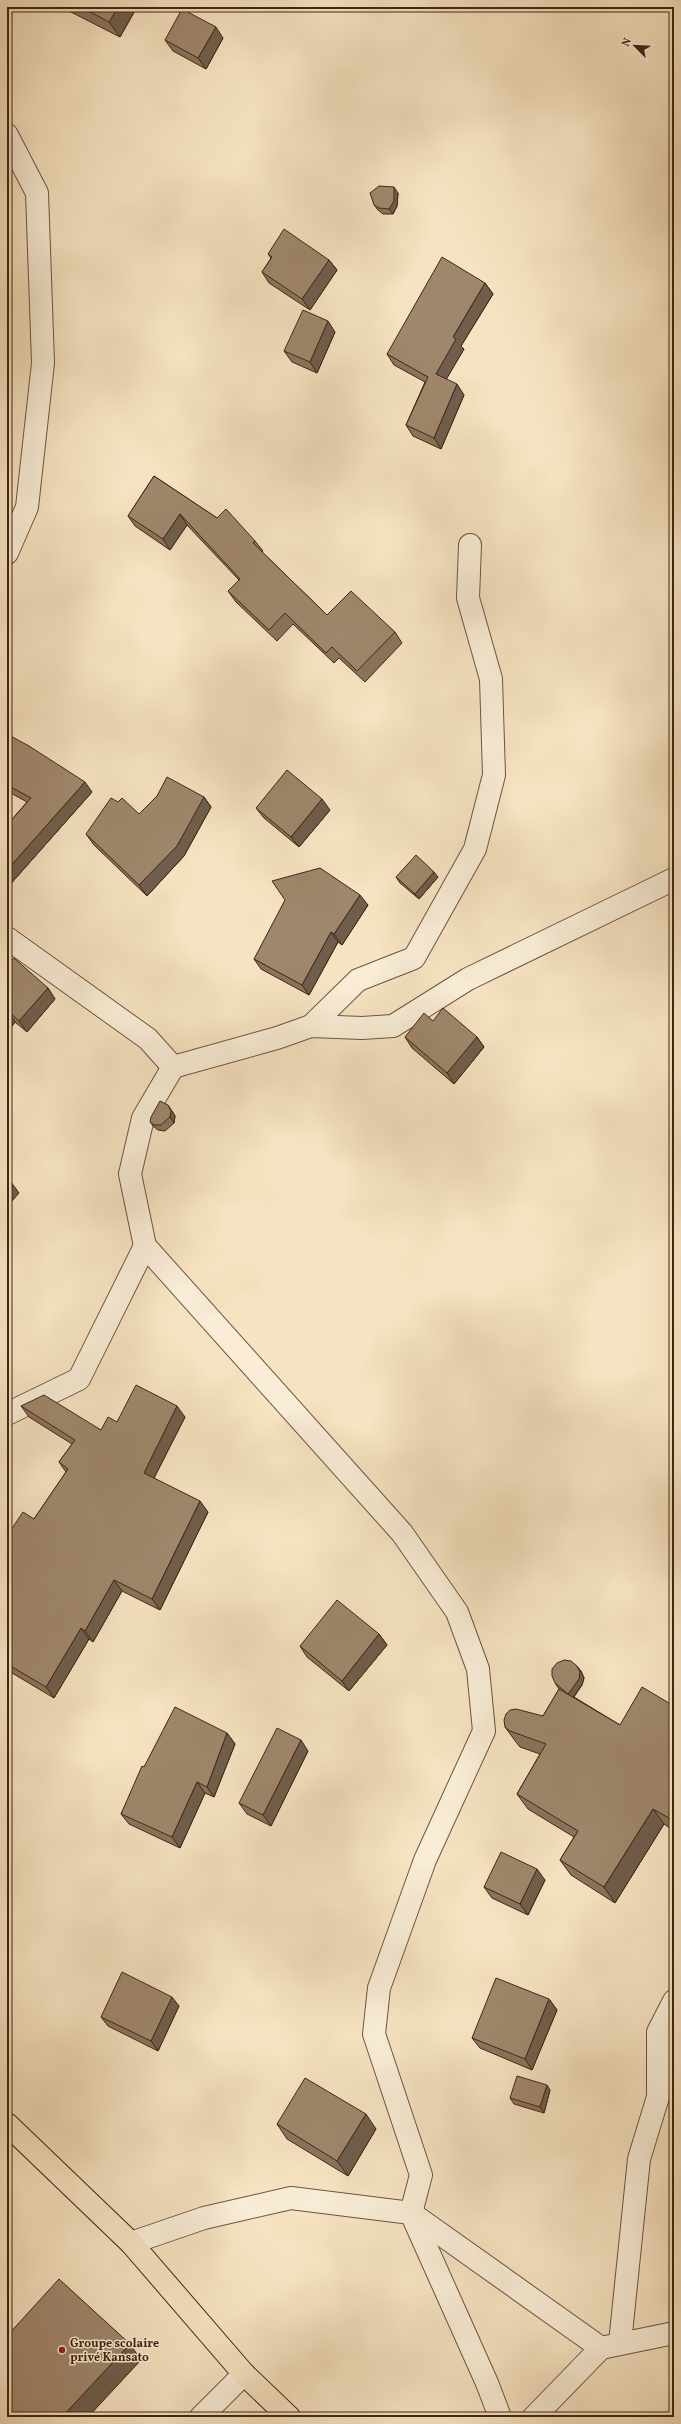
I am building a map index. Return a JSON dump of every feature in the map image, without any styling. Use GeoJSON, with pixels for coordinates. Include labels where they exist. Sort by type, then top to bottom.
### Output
{"type":"FeatureCollection","features":[{"type":"Feature","properties":{"kind":"main road"},"geometry":{"type":"LineString","coordinates":[[7,2124],[131,2243],[244,2374],[288,2417]]}},
{"type":"Feature","properties":{"kind":"street"},"geometry":{"type":"LineString","coordinates":[[7,135],[37,193],[43,363],[27,506],[7,553]]}},
{"type":"Feature","properties":{"kind":"street"},"geometry":{"type":"LineString","coordinates":[[311,1026],[358,980],[414,958],[475,849],[494,775],[490,679],[468,598],[470,545]]}},
{"type":"Feature","properties":{"kind":"street"},"geometry":{"type":"LineString","coordinates":[[500,2417],[487,2383],[411,2213],[422,2175],[374,2034],[379,1988],[425,1860],[484,1731],[478,1669],[457,1612],[402,1533],[145,1246],[130,1174],[143,1118],[173,1067],[277,1038],[311,1026],[362,1028],[393,1026],[468,979],[674,879]]}},
{"type":"Feature","properties":{"kind":"street"},"geometry":{"type":"LineString","coordinates":[[7,938],[148,1039],[173,1067]]}},
{"type":"Feature","properties":{"kind":"street"},"geometry":{"type":"LineString","coordinates":[[7,1414],[79,1379],[145,1246]]}},
{"type":"Feature","properties":{"kind":"street"},"geometry":{"type":"LineString","coordinates":[[611,2346],[639,2159],[658,2097],[658,2032],[674,2001]]}},
{"type":"Feature","properties":{"kind":"street"},"geometry":{"type":"LineString","coordinates":[[131,2243],[204,2218],[291,2198],[411,2213],[611,2346]]}},
{"type":"Feature","properties":{"kind":"street"},"geometry":{"type":"LineString","coordinates":[[534,2417],[611,2346],[674,2333]]}},
{"type":"Feature","properties":{"kind":"street"},"geometry":{"type":"LineString","coordinates":[[201,2417],[244,2374]]}},
{"type":"Feature","properties":{"kind":"building"},"geometry":{"type":"Polygon","coordinates":[[[81,7],[118,7],[109,22],[81,7]]]}},
{"type":"Feature","properties":{"kind":"building"},"geometry":{"type":"Polygon","coordinates":[[[182,9],[216,27],[198,58],[165,40],[182,9]]]}},
{"type":"Feature","properties":{"kind":"building"},"geometry":{"type":"Polygon","coordinates":[[[379,186],[394,187],[394,201],[389,209],[379,208],[374,205],[370,193],[379,186]]]}},
{"type":"Feature","properties":{"kind":"building"},"geometry":{"type":"Polygon","coordinates":[[[284,229],[329,260],[302,299],[262,272],[272,257],[268,254],[284,229]]]}},
{"type":"Feature","properties":{"kind":"building"},"geometry":{"type":"Polygon","coordinates":[[[442,257],[485,283],[453,337],[456,339],[436,374],[457,384],[434,438],[406,425],[428,377],[387,354],[442,257]]]}},
{"type":"Feature","properties":{"kind":"building"},"geometry":{"type":"Polygon","coordinates":[[[303,310],[328,321],[310,362],[284,351],[303,310]]]}},
{"type":"Feature","properties":{"kind":"building"},"geometry":{"type":"Polygon","coordinates":[[[154,476],[217,518],[226,509],[255,541],[253,543],[327,615],[351,591],[395,632],[357,671],[332,647],[326,653],[285,613],[269,630],[228,591],[240,579],[180,514],[163,539],[128,516],[154,476]]]}},
{"type":"Feature","properties":{"kind":"building"},"geometry":{"type":"Polygon","coordinates":[[[7,734],[29,746],[85,782],[7,870],[7,825],[31,798],[7,785],[7,734]]]}},
{"type":"Feature","properties":{"kind":"building"},"geometry":{"type":"Polygon","coordinates":[[[287,770],[322,799],[291,837],[256,808],[287,770]]]}},
{"type":"Feature","properties":{"kind":"building"},"geometry":{"type":"Polygon","coordinates":[[[167,777],[204,797],[177,846],[139,885],[86,834],[111,798],[118,802],[122,798],[139,814],[157,796],[167,777]]]}},
{"type":"Feature","properties":{"kind":"building"},"geometry":{"type":"Polygon","coordinates":[[[416,855],[434,872],[415,894],[396,877],[416,855]]]}},
{"type":"Feature","properties":{"kind":"building"},"geometry":{"type":"Polygon","coordinates":[[[320,868],[360,895],[334,934],[331,932],[302,985],[254,959],[285,900],[272,881],[320,868]]]}},
{"type":"Feature","properties":{"kind":"building"},"geometry":{"type":"Polygon","coordinates":[[[14,958],[48,988],[19,1021],[8,1011],[7,1012],[7,966],[14,958]]]}},
{"type":"Feature","properties":{"kind":"building"},"geometry":{"type":"Polygon","coordinates":[[[443,1008],[477,1037],[447,1073],[405,1037],[424,1013],[433,1021],[443,1008]]]}},
{"type":"Feature","properties":{"kind":"building"},"geometry":{"type":"Polygon","coordinates":[[[160,1101],[168,1105],[171,1111],[170,1117],[161,1125],[154,1125],[150,1122],[151,1117],[160,1101]]]}},
{"type":"Feature","properties":{"kind":"building"},"geometry":{"type":"Polygon","coordinates":[[[7,1178],[11,1182],[7,1187],[7,1178]]]}},
{"type":"Feature","properties":{"kind":"building"},"geometry":{"type":"Polygon","coordinates":[[[136,1385],[177,1406],[144,1473],[200,1501],[152,1599],[114,1580],[85,1631],[81,1628],[46,1687],[7,1664],[7,1536],[23,1512],[34,1519],[68,1469],[59,1462],[75,1440],[21,1406],[44,1395],[101,1430],[108,1417],[117,1422],[136,1385]]]}},
{"type":"Feature","properties":{"kind":"building"},"geometry":{"type":"Polygon","coordinates":[[[337,1600],[379,1634],[342,1681],[300,1646],[337,1600]]]}},
{"type":"Feature","properties":{"kind":"building"},"geometry":{"type":"Polygon","coordinates":[[[564,1660],[571,1661],[577,1666],[580,1672],[579,1679],[568,1694],[555,1683],[552,1676],[552,1669],[557,1663],[564,1660]]]}},
{"type":"Feature","properties":{"kind":"building"},"geometry":{"type":"Polygon","coordinates":[[[642,1687],[674,1706],[674,1821],[653,1809],[604,1887],[560,1860],[578,1831],[517,1794],[546,1744],[510,1731],[505,1727],[504,1720],[506,1714],[510,1710],[516,1709],[543,1716],[559,1689],[620,1725],[642,1687]]]}},
{"type":"Feature","properties":{"kind":"building"},"geometry":{"type":"Polygon","coordinates":[[[175,1707],[227,1733],[207,1787],[197,1782],[172,1837],[121,1814],[142,1766],[144,1767],[175,1707]]]}},
{"type":"Feature","properties":{"kind":"building"},"geometry":{"type":"Polygon","coordinates":[[[277,1728],[301,1740],[263,1815],[239,1803],[277,1728]]]}},
{"type":"Feature","properties":{"kind":"building"},"geometry":{"type":"Polygon","coordinates":[[[501,1852],[537,1869],[520,1904],[484,1887],[501,1852]]]}},
{"type":"Feature","properties":{"kind":"building"},"geometry":{"type":"Polygon","coordinates":[[[122,1972],[172,1997],[151,2041],[101,2017],[122,1972]]]}},
{"type":"Feature","properties":{"kind":"building"},"geometry":{"type":"Polygon","coordinates":[[[496,1978],[549,1999],[525,2059],[472,2038],[496,1978]]]}},
{"type":"Feature","properties":{"kind":"building"},"geometry":{"type":"Polygon","coordinates":[[[517,2076],[547,2085],[540,2107],[510,2098],[517,2076]]]}},
{"type":"Feature","properties":{"kind":"building"},"geometry":{"type":"Polygon","coordinates":[[[305,2078],[366,2114],[337,2161],[277,2124],[305,2078]]]}},
{"type":"Feature","properties":{"kind":"building"},"geometry":{"type":"Polygon","coordinates":[[[59,2279],[130,2344],[62,2417],[7,2417],[7,2336],[59,2279]]]}},
{"type":"Feature","properties":{"kind":"place","name":"Groupe scolaire privé Kansato"},"geometry":{"type":"Point","coordinates":[62,2350]}}]}
